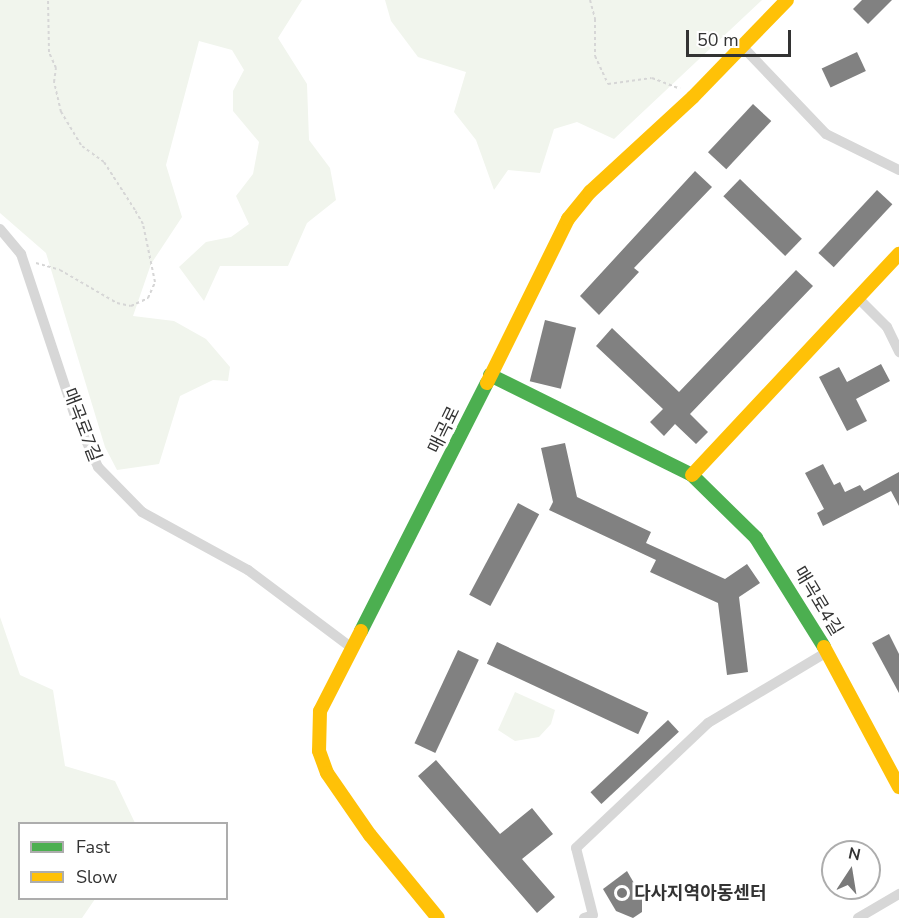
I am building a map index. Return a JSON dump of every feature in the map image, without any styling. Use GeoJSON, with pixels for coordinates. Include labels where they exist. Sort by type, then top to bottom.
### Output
{"type":"FeatureCollection","features":[{"type":"Feature","properties":{"kind":"street","name":"매곡로"},"geometry":{"type":"LineString","coordinates":[[438,918],[370,835],[327,773],[319,751],[320,711],[396,568],[568,219],[598,184],[693,97],[787,0]]}},
{"type":"Feature","properties":{"kind":"street"},"geometry":{"type":"LineString","coordinates":[[741,45],[826,134],[899,170]]}},
{"type":"Feature","properties":{"kind":"street","name":"매곡로7길"},"geometry":{"type":"LineString","coordinates":[[0,229],[22,258],[75,416],[98,467],[142,512],[248,570],[352,648]]}},
{"type":"Feature","properties":{"kind":"street"},"geometry":{"type":"LineString","coordinates":[[692,475],[899,254]]}},
{"type":"Feature","properties":{"kind":"street"},"geometry":{"type":"LineString","coordinates":[[858,297],[887,327],[899,352]]}},
{"type":"Feature","properties":{"kind":"street","name":"매곡로4길"},"geometry":{"type":"LineString","coordinates":[[490,375],[692,475],[773,560],[828,652],[708,723],[576,848],[594,917]]}},
{"type":"Feature","properties":{"kind":"street"},"geometry":{"type":"LineString","coordinates":[[828,652],[899,786]]}},
{"type":"Feature","properties":{"kind":"street"},"geometry":{"type":"LineString","coordinates":[[858,918],[899,894]]}},
{"type":"Feature","properties":{"kind":"path"},"geometry":{"type":"LineString","coordinates":[[22,258],[60,270],[117,303],[131,306],[148,298],[155,282],[143,224],[104,162],[81,145],[61,112],[54,82],[56,68],[49,52],[48,0]]}},
{"type":"Feature","properties":{"kind":"path"},"geometry":{"type":"LineString","coordinates":[[590,0],[595,19],[595,56],[608,84],[652,78],[693,97]]}},
{"type":"Feature","properties":{"kind":"shaded area"},"geometry":{"type":"Polygon","coordinates":[[[0,0],[302,0],[278,38],[307,84],[309,140],[330,168],[336,200],[307,223],[288,266],[220,266],[204,301],[179,267],[206,242],[231,237],[249,224],[236,196],[253,174],[259,142],[233,111],[233,91],[244,70],[232,50],[199,41],[166,165],[182,217],[151,264],[133,316],[174,321],[206,339],[230,367],[228,381],[213,380],[180,396],[159,464],[117,470],[105,447],[46,253],[0,213],[0,0]]]}},
{"type":"Feature","properties":{"kind":"shaded area"},"geometry":{"type":"Polygon","coordinates":[[[385,0],[762,0],[614,139],[577,122],[554,129],[540,173],[508,170],[494,190],[476,140],[454,112],[466,72],[418,57],[391,21],[385,0]]]}},
{"type":"Feature","properties":{"kind":"shaded area"},"geometry":{"type":"Polygon","coordinates":[[[0,617],[20,675],[53,690],[65,766],[115,781],[135,822],[18,822],[18,900],[94,900],[82,918],[0,918],[0,617]]]}},
{"type":"Feature","properties":{"kind":"shaded area"},"geometry":{"type":"Polygon","coordinates":[[[515,692],[555,710],[551,724],[539,737],[515,741],[498,730],[515,692]]]}},
{"type":"Feature","properties":{"kind":"building"},"geometry":{"type":"Polygon","coordinates":[[[862,0],[892,0],[868,24],[853,9],[862,0]]]}},
{"type":"Feature","properties":{"kind":"building"},"geometry":{"type":"Polygon","coordinates":[[[857,52],[866,71],[831,88],[822,68],[857,52]]]}},
{"type":"Feature","properties":{"kind":"building"},"geometry":{"type":"Polygon","coordinates":[[[753,104],[771,121],[726,169],[708,152],[753,104]]]}},
{"type":"Feature","properties":{"kind":"building"},"geometry":{"type":"Polygon","coordinates":[[[695,171],[712,187],[634,268],[639,272],[599,315],[580,296],[695,171]]]}},
{"type":"Feature","properties":{"kind":"building"},"geometry":{"type":"Polygon","coordinates":[[[740,179],[802,239],[785,256],[723,196],[740,179]]]}},
{"type":"Feature","properties":{"kind":"building"},"geometry":{"type":"Polygon","coordinates":[[[877,190],[892,204],[834,267],[818,253],[877,190]]]}},
{"type":"Feature","properties":{"kind":"building"},"geometry":{"type":"Polygon","coordinates":[[[796,270],[813,286],[690,414],[708,432],[696,444],[675,424],[664,436],[650,422],[663,409],[596,346],[612,328],[679,392],[796,270]]]}},
{"type":"Feature","properties":{"kind":"building"},"geometry":{"type":"Polygon","coordinates":[[[545,320],[576,328],[561,389],[530,381],[545,320]]]}},
{"type":"Feature","properties":{"kind":"building"},"geometry":{"type":"Polygon","coordinates":[[[881,364],[890,381],[856,399],[867,421],[847,431],[819,377],[839,367],[847,382],[881,364]]]}},
{"type":"Feature","properties":{"kind":"building"},"geometry":{"type":"Polygon","coordinates":[[[565,443],[577,497],[651,532],[646,543],[725,579],[747,564],[760,583],[739,597],[748,672],[727,675],[718,603],[650,572],[656,560],[549,510],[553,502],[541,448],[565,443]]]}},
{"type":"Feature","properties":{"kind":"building"},"geometry":{"type":"Polygon","coordinates":[[[823,464],[834,485],[840,482],[845,492],[860,485],[864,491],[899,472],[899,506],[891,491],[823,526],[817,513],[824,509],[805,473],[823,464]]]}},
{"type":"Feature","properties":{"kind":"building"},"geometry":{"type":"Polygon","coordinates":[[[518,503],[539,514],[490,606],[469,595],[518,503]]]}},
{"type":"Feature","properties":{"kind":"building"},"geometry":{"type":"Polygon","coordinates":[[[889,634],[899,654],[899,693],[872,643],[889,634]]]}},
{"type":"Feature","properties":{"kind":"building"},"geometry":{"type":"Polygon","coordinates":[[[497,642],[648,713],[638,734],[487,664],[497,642]]]}},
{"type":"Feature","properties":{"kind":"building"},"geometry":{"type":"Polygon","coordinates":[[[458,650],[479,660],[435,753],[414,743],[458,650]]]}},
{"type":"Feature","properties":{"kind":"building"},"geometry":{"type":"Polygon","coordinates":[[[668,720],[679,732],[601,804],[590,792],[668,720]]]}},
{"type":"Feature","properties":{"kind":"building"},"geometry":{"type":"Polygon","coordinates":[[[436,760],[500,834],[532,808],[553,834],[522,859],[555,897],[537,913],[418,776],[436,760]]]}},
{"type":"Feature","properties":{"kind":"building","name":"다사지역아동센터"},"geometry":{"type":"Polygon","coordinates":[[[627,871],[642,897],[642,912],[633,918],[616,911],[603,889],[627,871]]]}},
{"type":"Feature","properties":{"kind":"traffic: fast"},"geometry":{"type":"LineString","coordinates":[[490,375],[692,475],[756,538],[824,647]]}},
{"type":"Feature","properties":{"kind":"traffic: fast"},"geometry":{"type":"LineString","coordinates":[[361,631],[487,383]]}},
{"type":"Feature","properties":{"kind":"traffic: slow"},"geometry":{"type":"LineString","coordinates":[[487,383],[568,219],[590,192],[693,97],[787,0]]}},
{"type":"Feature","properties":{"kind":"traffic: slow"},"geometry":{"type":"LineString","coordinates":[[692,475],[899,254]]}},
{"type":"Feature","properties":{"kind":"traffic: slow"},"geometry":{"type":"LineString","coordinates":[[361,631],[320,711],[319,751],[327,773],[370,835],[438,918]]}},
{"type":"Feature","properties":{"kind":"traffic: slow"},"geometry":{"type":"LineString","coordinates":[[824,647],[899,787]]}},
{"type":"Feature","properties":{"kind":"place","name":"다사지역아동센터"},"geometry":{"type":"Point","coordinates":[622,893]}}]}
